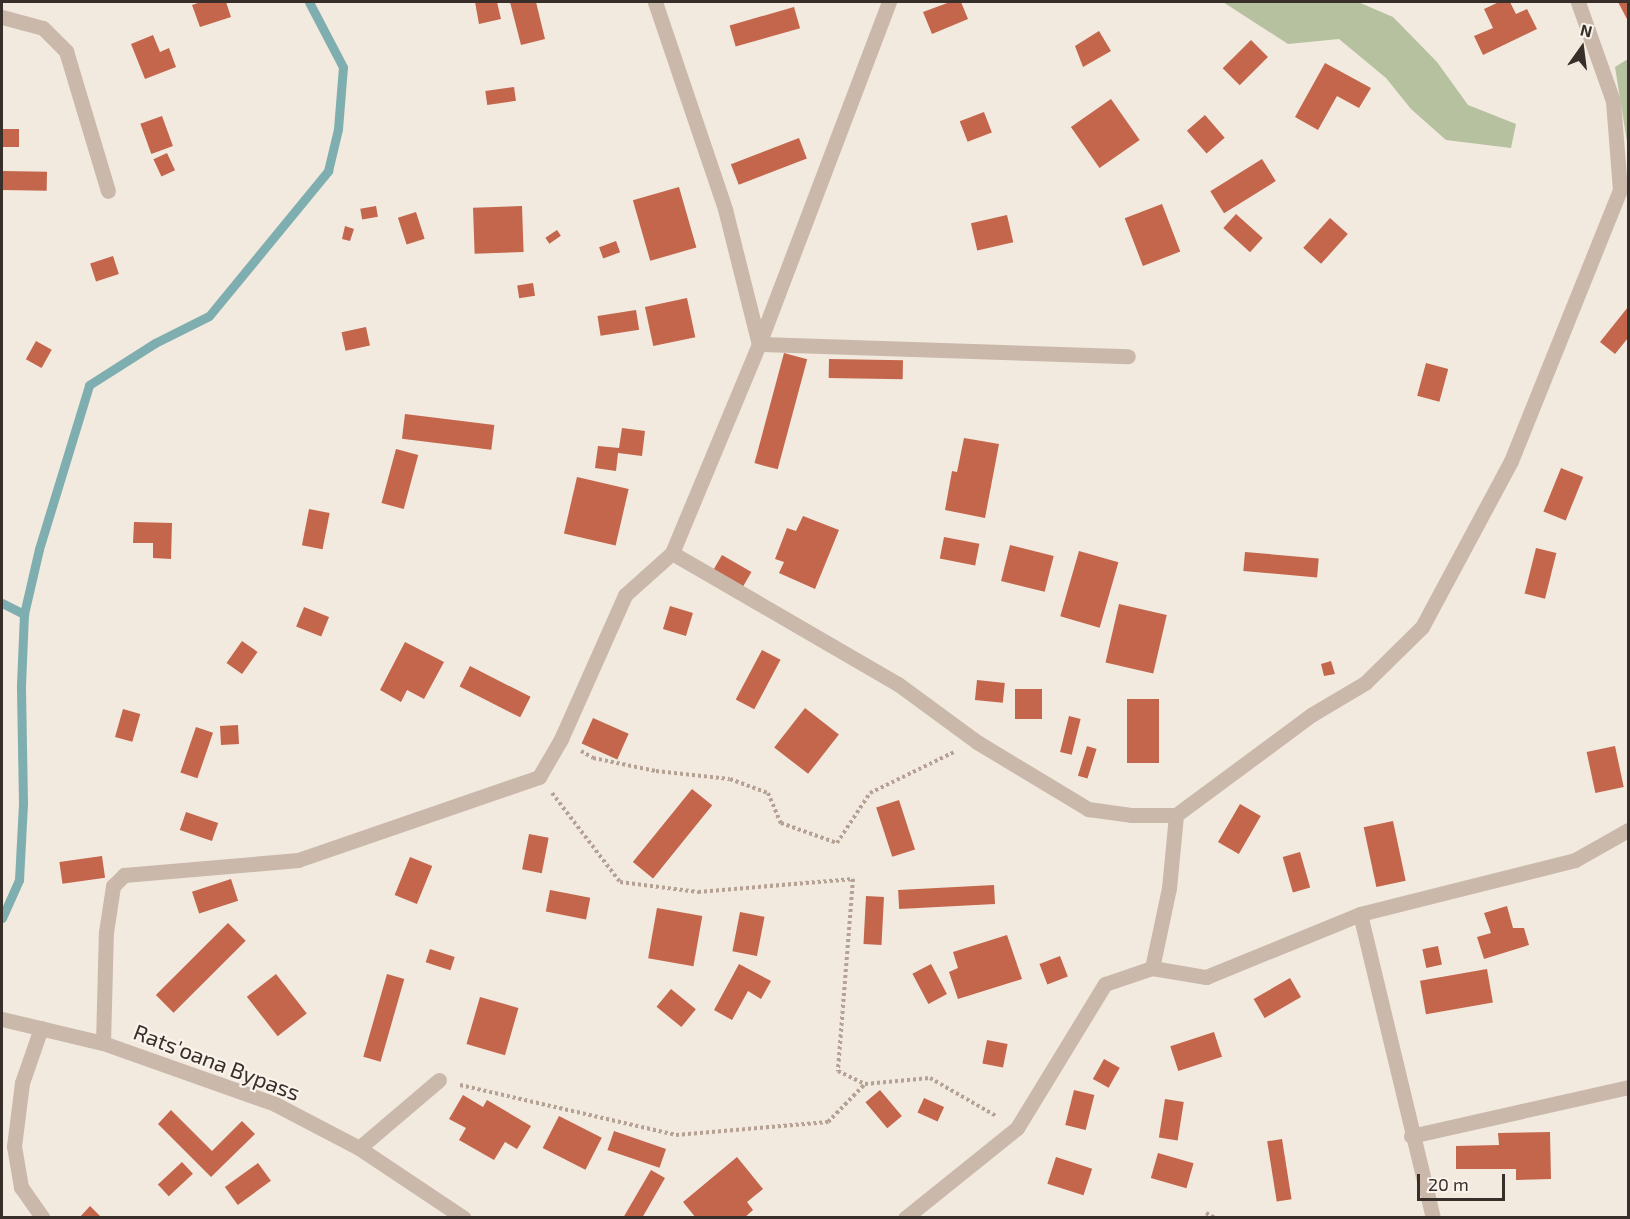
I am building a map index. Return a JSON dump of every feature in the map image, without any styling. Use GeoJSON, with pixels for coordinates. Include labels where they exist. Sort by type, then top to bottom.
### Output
{"type":"FeatureCollection","features":[{"type":"Feature","properties":{"kind":"street"},"geometry":{"type":"LineString","coordinates":[[655,2],[725,209],[759,344]]}},
{"type":"Feature","properties":{"kind":"street"},"geometry":{"type":"LineString","coordinates":[[103,1043],[106,932],[112,886],[124,875],[298,860],[539,777],[561,739],[624,596],[672,553],[759,344],[889,2]]}},
{"type":"Feature","properties":{"kind":"street"},"geometry":{"type":"LineString","coordinates":[[672,553],[898,684],[977,742],[1088,809],[1131,815],[1176,815],[1311,715],[1365,683],[1422,627],[1511,461],[1620,190],[1613,101],[1578,2]]}},
{"type":"Feature","properties":{"kind":"street"},"geometry":{"type":"LineString","coordinates":[[2,17],[43,28],[66,51],[108,191]]}},
{"type":"Feature","properties":{"kind":"street"},"geometry":{"type":"LineString","coordinates":[[759,344],[1128,356]]}},
{"type":"Feature","properties":{"kind":"street"},"geometry":{"type":"LineString","coordinates":[[1152,968],[1168,888],[1176,815]]}},
{"type":"Feature","properties":{"kind":"street"},"geometry":{"type":"LineString","coordinates":[[904,1218],[1017,1128],[1105,984],[1152,968],[1206,977],[1360,914],[1575,860],[1629,830]]}},
{"type":"Feature","properties":{"kind":"street"},"geometry":{"type":"LineString","coordinates":[[1360,914],[1411,1136],[1433,1218]]}},
{"type":"Feature","properties":{"kind":"street","name":"Rats'oana Bypass"},"geometry":{"type":"LineString","coordinates":[[2,1019],[103,1043],[275,1104],[359,1148],[446,1214],[464,1218]]}},
{"type":"Feature","properties":{"kind":"street"},"geometry":{"type":"LineString","coordinates":[[40,1028],[22,1083],[14,1146],[21,1187],[43,1218]]}},
{"type":"Feature","properties":{"kind":"street"},"geometry":{"type":"LineString","coordinates":[[359,1148],[439,1080]]}},
{"type":"Feature","properties":{"kind":"street"},"geometry":{"type":"LineString","coordinates":[[1411,1136],[1629,1087]]}},
{"type":"Feature","properties":{"kind":"path"},"geometry":{"type":"LineString","coordinates":[[561,739],[592,758],[656,771],[730,779],[768,793],[781,823],[837,843],[870,793],[977,742]]}},
{"type":"Feature","properties":{"kind":"path"},"geometry":{"type":"LineString","coordinates":[[539,777],[620,882],[698,892],[853,879],[838,1071],[865,1084],[930,1078],[1017,1128]]}},
{"type":"Feature","properties":{"kind":"path"},"geometry":{"type":"LineString","coordinates":[[439,1080],[676,1135],[828,1122],[865,1084]]}},
{"type":"Feature","properties":{"kind":"path"},"geometry":{"type":"LineString","coordinates":[[1206,1214],[1215,1218]]}},
{"type":"Feature","properties":{"kind":"green space"},"geometry":{"type":"Polygon","coordinates":[[[1223,2],[1358,2],[1393,17],[1437,62],[1468,105],[1516,124],[1511,148],[1446,140],[1411,109],[1386,78],[1339,39],[1288,44],[1223,2]]]}},
{"type":"Feature","properties":{"kind":"green space"},"geometry":{"type":"Polygon","coordinates":[[[1628,59],[1628,148],[1615,67],[1628,59]]]}},
{"type":"Feature","properties":{"kind":"building"},"geometry":{"type":"Polygon","coordinates":[[[201,2],[226,2],[231,17],[200,27],[192,5],[201,2]]]}},
{"type":"Feature","properties":{"kind":"building"},"geometry":{"type":"Polygon","coordinates":[[[475,2],[497,2],[501,19],[479,24],[475,2]]]}},
{"type":"Feature","properties":{"kind":"building"},"geometry":{"type":"Polygon","coordinates":[[[510,2],[536,2],[545,39],[521,45],[510,2]]]}},
{"type":"Feature","properties":{"kind":"building"},"geometry":{"type":"Polygon","coordinates":[[[950,2],[961,2],[968,19],[932,34],[923,12],[950,2]]]}},
{"type":"Feature","properties":{"kind":"building"},"geometry":{"type":"Polygon","coordinates":[[[1499,2],[1510,2],[1516,14],[1527,9],[1537,29],[1483,55],[1474,36],[1493,28],[1484,9],[1499,2]]]}},
{"type":"Feature","properties":{"kind":"building"},"geometry":{"type":"Polygon","coordinates":[[[1618,2],[1628,2],[1628,21],[1618,2]]]}},
{"type":"Feature","properties":{"kind":"building"},"geometry":{"type":"Polygon","coordinates":[[[794,7],[800,28],[736,47],[730,25],[794,7]]]}},
{"type":"Feature","properties":{"kind":"building"},"geometry":{"type":"Polygon","coordinates":[[[1099,31],[1111,51],[1083,67],[1075,46],[1099,31]]]}},
{"type":"Feature","properties":{"kind":"building"},"geometry":{"type":"Polygon","coordinates":[[[153,35],[160,52],[169,48],[176,67],[145,79],[131,44],[153,35]]]}},
{"type":"Feature","properties":{"kind":"building"},"geometry":{"type":"Polygon","coordinates":[[[1251,40],[1268,57],[1240,85],[1223,68],[1251,40]]]}},
{"type":"Feature","properties":{"kind":"building"},"geometry":{"type":"Polygon","coordinates":[[[1325,63],[1371,88],[1359,108],[1337,96],[1318,130],[1295,117],[1325,63]]]}},
{"type":"Feature","properties":{"kind":"building"},"geometry":{"type":"Polygon","coordinates":[[[514,87],[516,101],[487,105],[485,91],[514,87]]]}},
{"type":"Feature","properties":{"kind":"building"},"geometry":{"type":"Polygon","coordinates":[[[1111,99],[1140,140],[1100,168],[1071,127],[1111,99]]]}},
{"type":"Feature","properties":{"kind":"building"},"geometry":{"type":"Polygon","coordinates":[[[984,112],[992,133],[968,142],[960,121],[984,112]]]}},
{"type":"Feature","properties":{"kind":"building"},"geometry":{"type":"Polygon","coordinates":[[[1205,115],[1225,138],[1207,153],[1187,131],[1205,115]]]}},
{"type":"Feature","properties":{"kind":"building"},"geometry":{"type":"Polygon","coordinates":[[[162,116],[173,146],[151,154],[140,124],[162,116]]]}},
{"type":"Feature","properties":{"kind":"building"},"geometry":{"type":"Polygon","coordinates":[[[2,129],[19,129],[19,147],[2,147],[2,129]]]}},
{"type":"Feature","properties":{"kind":"building"},"geometry":{"type":"Polygon","coordinates":[[[799,138],[807,159],[739,185],[731,164],[799,138]]]}},
{"type":"Feature","properties":{"kind":"building"},"geometry":{"type":"Polygon","coordinates":[[[167,153],[175,170],[161,177],[153,159],[167,153]]]}},
{"type":"Feature","properties":{"kind":"building"},"geometry":{"type":"Polygon","coordinates":[[[1262,159],[1276,181],[1224,213],[1210,191],[1262,159]]]}},
{"type":"Feature","properties":{"kind":"building"},"geometry":{"type":"Polygon","coordinates":[[[2,171],[47,172],[47,191],[2,190],[2,171]]]}},
{"type":"Feature","properties":{"kind":"building"},"geometry":{"type":"Polygon","coordinates":[[[679,187],[696,248],[650,261],[633,200],[679,187]]]}},
{"type":"Feature","properties":{"kind":"building"},"geometry":{"type":"Polygon","coordinates":[[[1162,204],[1180,252],[1143,266],[1125,218],[1162,204]]]}},
{"type":"Feature","properties":{"kind":"building"},"geometry":{"type":"Polygon","coordinates":[[[376,206],[378,217],[362,220],[360,209],[376,206]]]}},
{"type":"Feature","properties":{"kind":"building"},"geometry":{"type":"Polygon","coordinates":[[[522,206],[524,252],[475,254],[473,208],[522,206]]]}},
{"type":"Feature","properties":{"kind":"building"},"geometry":{"type":"Polygon","coordinates":[[[416,212],[425,239],[407,245],[398,218],[416,212]]]}},
{"type":"Feature","properties":{"kind":"building"},"geometry":{"type":"Polygon","coordinates":[[[1236,214],[1263,238],[1250,252],[1223,228],[1236,214]]]}},
{"type":"Feature","properties":{"kind":"building"},"geometry":{"type":"Polygon","coordinates":[[[1007,215],[1013,242],[977,251],[971,223],[1007,215]]]}},
{"type":"Feature","properties":{"kind":"building"},"geometry":{"type":"Polygon","coordinates":[[[1330,218],[1348,234],[1321,264],[1303,248],[1330,218]]]}},
{"type":"Feature","properties":{"kind":"building"},"geometry":{"type":"Polygon","coordinates":[[[345,226],[354,229],[350,241],[342,239],[345,226]]]}},
{"type":"Feature","properties":{"kind":"building"},"geometry":{"type":"Polygon","coordinates":[[[557,230],[561,236],[549,244],[545,238],[557,230]]]}},
{"type":"Feature","properties":{"kind":"building"},"geometry":{"type":"Polygon","coordinates":[[[616,241],[620,252],[603,258],[599,247],[616,241]]]}},
{"type":"Feature","properties":{"kind":"building"},"geometry":{"type":"Polygon","coordinates":[[[113,256],[119,274],[96,281],[90,263],[113,256]]]}},
{"type":"Feature","properties":{"kind":"building"},"geometry":{"type":"Polygon","coordinates":[[[533,283],[535,296],[519,298],[517,286],[533,283]]]}},
{"type":"Feature","properties":{"kind":"building"},"geometry":{"type":"Polygon","coordinates":[[[687,298],[695,337],[653,346],[645,307],[687,298]]]}},
{"type":"Feature","properties":{"kind":"building"},"geometry":{"type":"Polygon","coordinates":[[[1628,307],[1628,338],[1615,354],[1600,342],[1628,307]]]}},
{"type":"Feature","properties":{"kind":"building"},"geometry":{"type":"Polygon","coordinates":[[[636,310],[639,330],[601,336],[597,316],[636,310]]]}},
{"type":"Feature","properties":{"kind":"building"},"geometry":{"type":"Polygon","coordinates":[[[366,327],[370,346],[345,351],[342,332],[366,327]]]}},
{"type":"Feature","properties":{"kind":"building"},"geometry":{"type":"Polygon","coordinates":[[[36,341],[52,350],[42,368],[26,359],[36,341]]]}},
{"type":"Feature","properties":{"kind":"building"},"geometry":{"type":"Polygon","coordinates":[[[784,353],[807,359],[778,469],[754,463],[784,353]]]}},
{"type":"Feature","properties":{"kind":"building"},"geometry":{"type":"Polygon","coordinates":[[[829,359],[903,360],[903,379],[829,378],[829,359]]]}},
{"type":"Feature","properties":{"kind":"building"},"geometry":{"type":"Polygon","coordinates":[[[1426,363],[1448,369],[1439,402],[1417,396],[1426,363]]]}},
{"type":"Feature","properties":{"kind":"building"},"geometry":{"type":"Polygon","coordinates":[[[405,414],[494,425],[491,450],[402,439],[405,414]]]}},
{"type":"Feature","properties":{"kind":"building"},"geometry":{"type":"Polygon","coordinates":[[[622,428],[645,431],[642,456],[618,453],[616,471],[595,468],[598,446],[619,448],[622,428]]]}},
{"type":"Feature","properties":{"kind":"building"},"geometry":{"type":"Polygon","coordinates":[[[964,438],[999,444],[985,518],[945,510],[952,471],[957,472],[964,438]]]}},
{"type":"Feature","properties":{"kind":"building"},"geometry":{"type":"Polygon","coordinates":[[[396,449],[418,455],[404,509],[382,503],[396,449]]]}},
{"type":"Feature","properties":{"kind":"building"},"geometry":{"type":"Polygon","coordinates":[[[1561,468],[1583,477],[1566,521],[1543,512],[1561,468]]]}},
{"type":"Feature","properties":{"kind":"building"},"geometry":{"type":"Polygon","coordinates":[[[577,477],[629,489],[616,545],[564,534],[577,477]]]}},
{"type":"Feature","properties":{"kind":"building"},"geometry":{"type":"Polygon","coordinates":[[[309,509],[330,513],[323,549],[302,545],[309,509]]]}},
{"type":"Feature","properties":{"kind":"building"},"geometry":{"type":"Polygon","coordinates":[[[803,516],[839,530],[815,589],[779,573],[784,562],[775,559],[787,528],[796,531],[803,516]]]}},
{"type":"Feature","properties":{"kind":"building"},"geometry":{"type":"Polygon","coordinates":[[[134,522],[172,523],[171,559],[153,558],[153,543],[133,543],[134,522]]]}},
{"type":"Feature","properties":{"kind":"building"},"geometry":{"type":"Polygon","coordinates":[[[944,537],[979,544],[975,565],[940,559],[944,537]]]}},
{"type":"Feature","properties":{"kind":"building"},"geometry":{"type":"Polygon","coordinates":[[[1010,545],[1054,556],[1045,592],[1001,581],[1010,545]]]}},
{"type":"Feature","properties":{"kind":"building"},"geometry":{"type":"Polygon","coordinates":[[[1536,548],[1556,553],[1545,599],[1525,594],[1536,548]]]}},
{"type":"Feature","properties":{"kind":"building"},"geometry":{"type":"Polygon","coordinates":[[[1079,551],[1118,562],[1100,628],[1060,616],[1079,551]]]}},
{"type":"Feature","properties":{"kind":"building"},"geometry":{"type":"Polygon","coordinates":[[[1245,552],[1319,558],[1317,577],[1243,571],[1245,552]]]}},
{"type":"Feature","properties":{"kind":"building"},"geometry":{"type":"Polygon","coordinates":[[[722,555],[751,572],[740,591],[711,574],[722,555]]]}},
{"type":"Feature","properties":{"kind":"building"},"geometry":{"type":"Polygon","coordinates":[[[1119,604],[1167,615],[1153,673],[1106,662],[1119,604]]]}},
{"type":"Feature","properties":{"kind":"building"},"geometry":{"type":"Polygon","coordinates":[[[670,606],[693,613],[686,636],[663,629],[670,606]]]}},
{"type":"Feature","properties":{"kind":"building"},"geometry":{"type":"Polygon","coordinates":[[[304,607],[329,617],[321,637],[296,626],[304,607]]]}},
{"type":"Feature","properties":{"kind":"building"},"geometry":{"type":"Polygon","coordinates":[[[242,641],[258,652],[242,674],[227,663],[242,641]]]}},
{"type":"Feature","properties":{"kind":"building"},"geometry":{"type":"Polygon","coordinates":[[[405,642],[444,662],[424,699],[407,690],[401,702],[380,690],[405,642]]]}},
{"type":"Feature","properties":{"kind":"building"},"geometry":{"type":"Polygon","coordinates":[[[762,650],[781,660],[754,709],[736,699],[762,650]]]}},
{"type":"Feature","properties":{"kind":"building"},"geometry":{"type":"Polygon","coordinates":[[[1331,661],[1335,674],[1324,676],[1321,664],[1331,661]]]}},
{"type":"Feature","properties":{"kind":"building"},"geometry":{"type":"Polygon","coordinates":[[[470,666],[531,697],[520,717],[460,686],[470,666]]]}},
{"type":"Feature","properties":{"kind":"building"},"geometry":{"type":"Polygon","coordinates":[[[977,680],[1005,683],[1003,703],[975,700],[977,680]]]}},
{"type":"Feature","properties":{"kind":"building"},"geometry":{"type":"Polygon","coordinates":[[[1015,689],[1042,689],[1042,719],[1015,719],[1015,689]]]}},
{"type":"Feature","properties":{"kind":"building"},"geometry":{"type":"Polygon","coordinates":[[[1127,699],[1159,699],[1159,763],[1127,763],[1127,699]]]}},
{"type":"Feature","properties":{"kind":"building"},"geometry":{"type":"Polygon","coordinates":[[[805,708],[839,734],[808,774],[774,747],[805,708]]]}},
{"type":"Feature","properties":{"kind":"building"},"geometry":{"type":"Polygon","coordinates":[[[123,709],[140,714],[132,742],[115,737],[123,709]]]}},
{"type":"Feature","properties":{"kind":"building"},"geometry":{"type":"Polygon","coordinates":[[[1069,716],[1081,719],[1072,755],[1060,752],[1069,716]]]}},
{"type":"Feature","properties":{"kind":"building"},"geometry":{"type":"Polygon","coordinates":[[[593,718],[629,734],[617,759],[582,744],[593,718]]]}},
{"type":"Feature","properties":{"kind":"building"},"geometry":{"type":"Polygon","coordinates":[[[238,725],[239,744],[221,745],[220,726],[238,725]]]}},
{"type":"Feature","properties":{"kind":"building"},"geometry":{"type":"Polygon","coordinates":[[[196,727],[213,733],[197,778],[180,772],[196,727]]]}},
{"type":"Feature","properties":{"kind":"building"},"geometry":{"type":"Polygon","coordinates":[[[1087,746],[1097,749],[1087,779],[1078,776],[1087,746]]]}},
{"type":"Feature","properties":{"kind":"building"},"geometry":{"type":"Polygon","coordinates":[[[1615,746],[1624,787],[1595,793],[1587,752],[1615,746]]]}},
{"type":"Feature","properties":{"kind":"building"},"geometry":{"type":"Polygon","coordinates":[[[692,789],[712,805],[653,878],[633,862],[692,789]]]}},
{"type":"Feature","properties":{"kind":"building"},"geometry":{"type":"Polygon","coordinates":[[[899,800],[915,849],[892,857],[876,807],[899,800]]]}},
{"type":"Feature","properties":{"kind":"building"},"geometry":{"type":"Polygon","coordinates":[[[1240,804],[1261,816],[1239,854],[1218,842],[1240,804]]]}},
{"type":"Feature","properties":{"kind":"building"},"geometry":{"type":"Polygon","coordinates":[[[186,812],[218,823],[212,841],[180,830],[186,812]]]}},
{"type":"Feature","properties":{"kind":"building"},"geometry":{"type":"Polygon","coordinates":[[[1393,821],[1406,881],[1376,887],[1364,827],[1393,821]]]}},
{"type":"Feature","properties":{"kind":"building"},"geometry":{"type":"Polygon","coordinates":[[[529,834],[549,838],[542,873],[522,869],[529,834]]]}},
{"type":"Feature","properties":{"kind":"building"},"geometry":{"type":"Polygon","coordinates":[[[1300,852],[1310,888],[1293,893],[1283,857],[1300,852]]]}},
{"type":"Feature","properties":{"kind":"building"},"geometry":{"type":"Polygon","coordinates":[[[102,856],[105,878],[62,884],[59,862],[102,856]]]}},
{"type":"Feature","properties":{"kind":"building"},"geometry":{"type":"Polygon","coordinates":[[[410,857],[432,866],[417,904],[395,895],[410,857]]]}},
{"type":"Feature","properties":{"kind":"building"},"geometry":{"type":"Polygon","coordinates":[[[231,879],[238,901],[199,914],[192,892],[231,879]]]}},
{"type":"Feature","properties":{"kind":"building"},"geometry":{"type":"Polygon","coordinates":[[[994,885],[995,904],[899,909],[898,890],[994,885]]]}},
{"type":"Feature","properties":{"kind":"building"},"geometry":{"type":"Polygon","coordinates":[[[550,890],[590,898],[586,919],[546,912],[550,890]]]}},
{"type":"Feature","properties":{"kind":"building"},"geometry":{"type":"Polygon","coordinates":[[[866,896],[884,897],[881,945],[863,944],[866,896]]]}},
{"type":"Feature","properties":{"kind":"building"},"geometry":{"type":"Polygon","coordinates":[[[1507,906],[1513,928],[1524,928],[1529,945],[1484,959],[1477,937],[1491,933],[1484,913],[1507,906]]]}},
{"type":"Feature","properties":{"kind":"building"},"geometry":{"type":"Polygon","coordinates":[[[657,908],[702,916],[693,966],[648,958],[657,908]]]}},
{"type":"Feature","properties":{"kind":"building"},"geometry":{"type":"Polygon","coordinates":[[[740,912],[765,917],[757,956],[732,951],[740,912]]]}},
{"type":"Feature","properties":{"kind":"building"},"geometry":{"type":"Polygon","coordinates":[[[228,923],[246,941],[174,1013],[156,995],[228,923]]]}},
{"type":"Feature","properties":{"kind":"building"},"geometry":{"type":"Polygon","coordinates":[[[1007,935],[1022,979],[958,999],[949,972],[958,968],[953,952],[1007,935]]]}},
{"type":"Feature","properties":{"kind":"building"},"geometry":{"type":"Polygon","coordinates":[[[1438,946],[1442,965],[1426,968],[1422,949],[1438,946]]]}},
{"type":"Feature","properties":{"kind":"building"},"geometry":{"type":"Polygon","coordinates":[[[430,949],[455,957],[450,970],[426,962],[430,949]]]}},
{"type":"Feature","properties":{"kind":"building"},"geometry":{"type":"Polygon","coordinates":[[[1060,956],[1068,977],[1047,984],[1039,964],[1060,956]]]}},
{"type":"Feature","properties":{"kind":"building"},"geometry":{"type":"Polygon","coordinates":[[[739,964],[771,981],[761,999],[748,991],[732,1020],[714,1010],[739,964]]]}},
{"type":"Feature","properties":{"kind":"building"},"geometry":{"type":"Polygon","coordinates":[[[931,964],[947,994],[928,1004],[912,974],[931,964]]]}},
{"type":"Feature","properties":{"kind":"building"},"geometry":{"type":"Polygon","coordinates":[[[1487,969],[1493,1002],[1426,1014],[1420,981],[1487,969]]]}},
{"type":"Feature","properties":{"kind":"building"},"geometry":{"type":"Polygon","coordinates":[[[276,974],[307,1013],[278,1036],[247,997],[276,974]]]}},
{"type":"Feature","properties":{"kind":"building"},"geometry":{"type":"Polygon","coordinates":[[[387,974],[404,979],[381,1062],[363,1057],[387,974]]]}},
{"type":"Feature","properties":{"kind":"building"},"geometry":{"type":"Polygon","coordinates":[[[1290,978],[1301,997],[1265,1018],[1254,999],[1290,978]]]}},
{"type":"Feature","properties":{"kind":"building"},"geometry":{"type":"Polygon","coordinates":[[[671,989],[696,1009],[681,1027],[657,1007],[671,989]]]}},
{"type":"Feature","properties":{"kind":"building"},"geometry":{"type":"Polygon","coordinates":[[[480,997],[518,1008],[505,1055],[466,1044],[480,997]]]}},
{"type":"Feature","properties":{"kind":"building"},"geometry":{"type":"Polygon","coordinates":[[[1214,1032],[1222,1057],[1178,1071],[1170,1046],[1214,1032]]]}},
{"type":"Feature","properties":{"kind":"building"},"geometry":{"type":"Polygon","coordinates":[[[987,1040],[1008,1044],[1003,1068],[982,1064],[987,1040]]]}},
{"type":"Feature","properties":{"kind":"building"},"geometry":{"type":"Polygon","coordinates":[[[1104,1059],[1120,1068],[1109,1088],[1093,1079],[1104,1059]]]}},
{"type":"Feature","properties":{"kind":"building"},"geometry":{"type":"Polygon","coordinates":[[[880,1090],[902,1116],[887,1128],[865,1102],[880,1090]]]}},
{"type":"Feature","properties":{"kind":"building"},"geometry":{"type":"Polygon","coordinates":[[[1074,1090],[1094,1095],[1086,1130],[1065,1125],[1074,1090]]]}},
{"type":"Feature","properties":{"kind":"building"},"geometry":{"type":"Polygon","coordinates":[[[463,1095],[483,1107],[487,1100],[531,1126],[517,1149],[505,1142],[494,1160],[459,1140],[466,1128],[449,1119],[463,1095]]]}},
{"type":"Feature","properties":{"kind":"building"},"geometry":{"type":"Polygon","coordinates":[[[924,1098],[944,1107],[938,1122],[917,1113],[924,1098]]]}},
{"type":"Feature","properties":{"kind":"building"},"geometry":{"type":"Polygon","coordinates":[[[1165,1099],[1184,1102],[1178,1140],[1159,1138],[1165,1099]]]}},
{"type":"Feature","properties":{"kind":"building"},"geometry":{"type":"Polygon","coordinates":[[[171,1110],[212,1151],[242,1121],[255,1134],[211,1177],[158,1124],[171,1110]]]}},
{"type":"Feature","properties":{"kind":"building"},"geometry":{"type":"Polygon","coordinates":[[[559,1116],[602,1138],[585,1170],[543,1148],[559,1116]]]}},
{"type":"Feature","properties":{"kind":"building"},"geometry":{"type":"Polygon","coordinates":[[[614,1131],[666,1149],[659,1168],[607,1150],[614,1131]]]}},
{"type":"Feature","properties":{"kind":"building"},"geometry":{"type":"Polygon","coordinates":[[[1550,1132],[1551,1179],[1516,1180],[1516,1169],[1456,1169],[1456,1146],[1499,1145],[1498,1133],[1550,1132]]]}},
{"type":"Feature","properties":{"kind":"building"},"geometry":{"type":"Polygon","coordinates":[[[1282,1139],[1292,1199],[1277,1202],[1267,1141],[1282,1139]]]}},
{"type":"Feature","properties":{"kind":"building"},"geometry":{"type":"Polygon","coordinates":[[[1158,1153],[1194,1163],[1186,1188],[1151,1178],[1158,1153]]]}},
{"type":"Feature","properties":{"kind":"building"},"geometry":{"type":"Polygon","coordinates":[[[737,1157],[763,1189],[747,1202],[753,1210],[744,1218],[696,1218],[683,1202],[737,1157]]]}},
{"type":"Feature","properties":{"kind":"building"},"geometry":{"type":"Polygon","coordinates":[[[1056,1157],[1092,1169],[1083,1195],[1047,1184],[1056,1157]]]}},
{"type":"Feature","properties":{"kind":"building"},"geometry":{"type":"Polygon","coordinates":[[[182,1162],[193,1174],[169,1196],[158,1185],[182,1162]]]}},
{"type":"Feature","properties":{"kind":"building"},"geometry":{"type":"Polygon","coordinates":[[[258,1163],[271,1181],[238,1205],[225,1187],[258,1163]]]}},
{"type":"Feature","properties":{"kind":"building"},"geometry":{"type":"Polygon","coordinates":[[[651,1170],[665,1178],[642,1218],[623,1218],[651,1170]]]}},
{"type":"Feature","properties":{"kind":"building"},"geometry":{"type":"Polygon","coordinates":[[[90,1206],[102,1218],[79,1218],[90,1206]]]}},
{"type":"Feature","properties":{"kind":"waterway"},"geometry":{"type":"LineString","coordinates":[[2,918],[19,880],[23,803],[21,685],[24,614],[39,549],[89,385],[155,343],[209,316],[328,171],[338,129],[343,67],[309,2]]}},
{"type":"Feature","properties":{"kind":"waterway"},"geometry":{"type":"LineString","coordinates":[[2,603],[24,614]]}}]}
